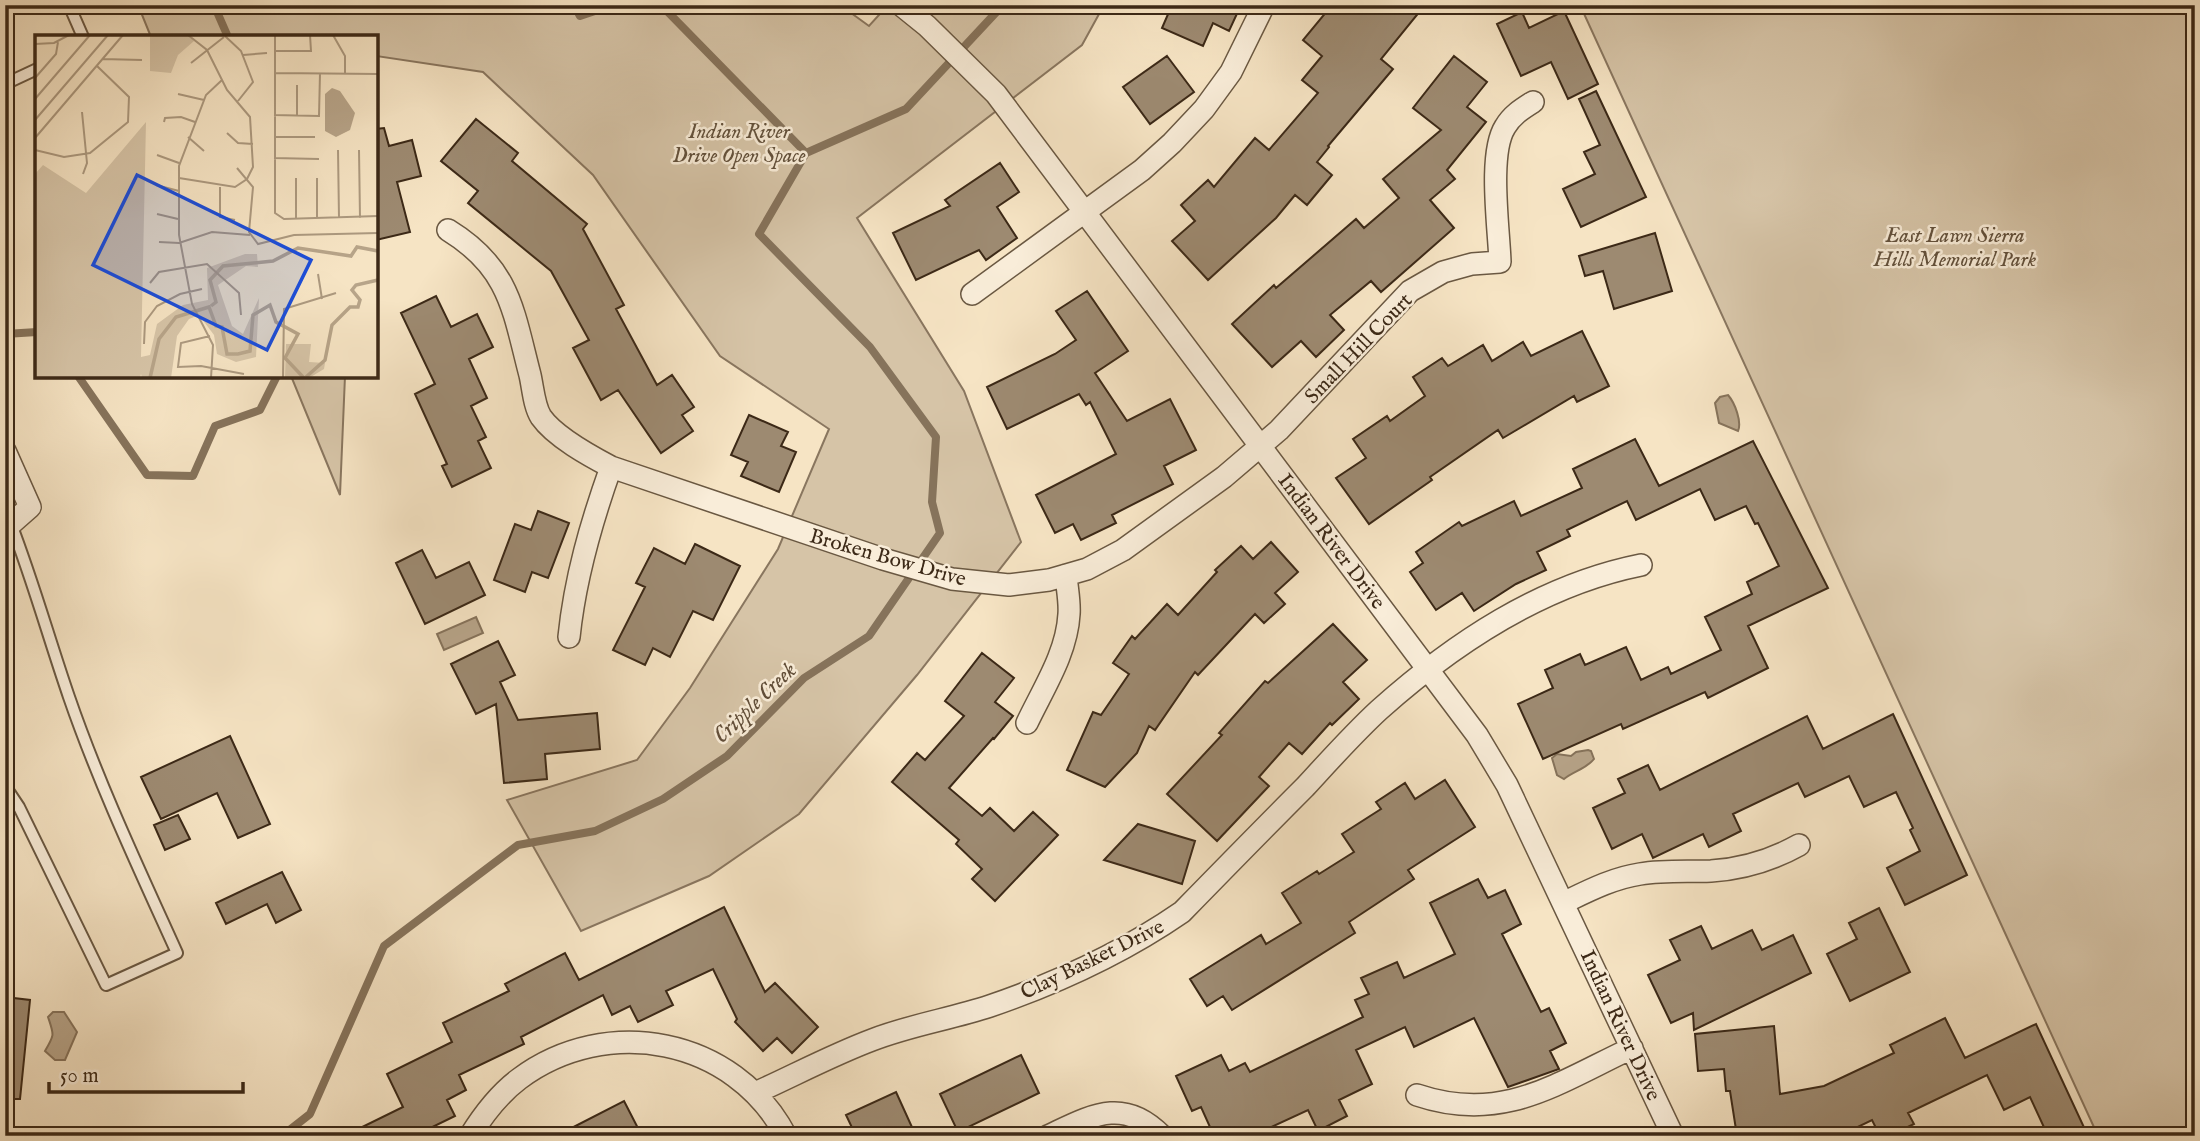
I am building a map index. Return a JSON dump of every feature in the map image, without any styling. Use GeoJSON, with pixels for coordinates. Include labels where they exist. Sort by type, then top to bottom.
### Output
{"type":"FeatureCollection","features":[{"type":"Feature","properties":{"kind":"street","name":"Indian River Drive"},"geometry":{"type":"LineString","coordinates":[[901,5],[927,26],[996,94],[1477,735],[1507,785],[1673,1136]]}},
{"type":"Feature","properties":{"kind":"street"},"geometry":{"type":"LineString","coordinates":[[972,294],[1142,170],[1172,143],[1203,109],[1231,72],[1264,5]]}},
{"type":"Feature","properties":{"kind":"street","name":"Small Hill Court"},"geometry":{"type":"LineString","coordinates":[[1261,446],[1410,292],[1444,272],[1472,264],[1500,262],[1497,144],[1505,126],[1517,112],[1534,102]]}},
{"type":"Feature","properties":{"kind":"street","name":"Broken Bow Drive"},"geometry":{"type":"LineString","coordinates":[[447,230],[467,242],[496,272],[506,290],[540,415],[576,448],[611,467],[883,559],[952,579],[1009,585],[1049,580],[1087,569],[1123,550],[1224,477],[1261,446]]}},
{"type":"Feature","properties":{"kind":"street"},"geometry":{"type":"LineString","coordinates":[[5,451],[30,507],[8,527]]}},
{"type":"Feature","properties":{"kind":"street"},"geometry":{"type":"LineString","coordinates":[[569,637],[578,571],[592,518],[611,467]]}},
{"type":"Feature","properties":{"kind":"street","name":"Clay Basket Drive"},"geometry":{"type":"LineString","coordinates":[[755,1093],[869,1040],[914,1025],[987,1007],[1037,989],[1148,936],[1182,912],[1378,712],[1428,669],[1502,619],[1570,584],[1605,572],[1641,565]]}},
{"type":"Feature","properties":{"kind":"street"},"geometry":{"type":"LineString","coordinates":[[1027,723],[1066,633],[1069,613],[1066,575]]}},
{"type":"Feature","properties":{"kind":"street"},"geometry":{"type":"LineString","coordinates":[[1563,903],[1600,885],[1636,874],[1673,870],[1711,871],[1748,866],[1783,854],[1799,845]]}},
{"type":"Feature","properties":{"kind":"street"},"geometry":{"type":"LineString","coordinates":[[470,1136],[504,1092],[551,1059],[587,1046],[634,1042],[679,1049],[697,1055],[730,1073],[755,1093],[773,1114],[786,1136]]}},
{"type":"Feature","properties":{"kind":"street"},"geometry":{"type":"LineString","coordinates":[[1417,1095],[1458,1105],[1499,1104],[1536,1093],[1632,1048]]}},
{"type":"Feature","properties":{"kind":"street"},"geometry":{"type":"LineString","coordinates":[[1048,1136],[1090,1117],[1110,1112],[1131,1114],[1150,1123],[1162,1136]]}},
{"type":"Feature","properties":{"kind":"lane"},"geometry":{"type":"LineString","coordinates":[[69,5],[82,35]]}},
{"type":"Feature","properties":{"kind":"lane"},"geometry":{"type":"LineString","coordinates":[[5,84],[35,70]]}},
{"type":"Feature","properties":{"kind":"lane"},"geometry":{"type":"LineString","coordinates":[[5,786],[19,807],[106,985],[177,953],[124,835],[74,709],[8,527]]}},
{"type":"Feature","properties":{"kind":"green space","name":"Indian River Drive Open Space"},"geometry":{"type":"Polygon","coordinates":[[[138,5],[840,5],[869,26],[888,5],[1104,5],[1082,45],[857,218],[964,391],[1021,542],[917,675],[799,814],[709,876],[581,931],[507,800],[637,760],[690,688],[778,549],[829,429],[720,356],[593,175],[483,72],[378,56],[378,35],[150,35],[138,5]]]}},
{"type":"Feature","properties":{"kind":"green space","name":"East Lawn Sierra Hills Memorial Park"},"geometry":{"type":"Polygon","coordinates":[[[1580,5],[2195,5],[2195,1136],[2098,1136],[1580,5]]]}},
{"type":"Feature","properties":{"kind":"green space"},"geometry":{"type":"Polygon","coordinates":[[[292,378],[345,378],[340,495],[292,378]]]}},
{"type":"Feature","properties":{"kind":"shaded area"},"geometry":{"type":"Polygon","coordinates":[[[1728,395],[1737,413],[1738,431],[1719,423],[1715,403],[1720,397],[1728,395]]]}},
{"type":"Feature","properties":{"kind":"shaded area"},"geometry":{"type":"Polygon","coordinates":[[[476,617],[483,633],[444,650],[437,634],[476,617]]]}},
{"type":"Feature","properties":{"kind":"shaded area"},"geometry":{"type":"Polygon","coordinates":[[[1588,750],[1594,759],[1587,765],[1564,779],[1557,775],[1552,758],[1557,754],[1571,756],[1576,752],[1588,750]]]}},
{"type":"Feature","properties":{"kind":"shaded area"},"geometry":{"type":"Polygon","coordinates":[[[53,1012],[64,1012],[77,1032],[65,1060],[55,1060],[45,1051],[52,1038],[48,1017],[53,1012]]]}},
{"type":"Feature","properties":{"kind":"building"},"geometry":{"type":"Polygon","coordinates":[[[1172,5],[1241,5],[1229,31],[1213,23],[1203,46],[1162,28],[1172,5]]]}},
{"type":"Feature","properties":{"kind":"building"},"geometry":{"type":"Polygon","coordinates":[[[1332,5],[1425,5],[1381,59],[1393,69],[1317,162],[1332,175],[1307,205],[1295,195],[1276,218],[1208,280],[1172,241],[1195,221],[1181,205],[1208,180],[1214,187],[1255,138],[1269,150],[1318,93],[1302,80],[1322,56],[1303,40],[1332,5]]]}},
{"type":"Feature","properties":{"kind":"building"},"geometry":{"type":"Polygon","coordinates":[[[1564,11],[1598,84],[1568,99],[1551,62],[1521,76],[1497,24],[1522,12],[1529,28],[1564,11]]]}},
{"type":"Feature","properties":{"kind":"building"},"geometry":{"type":"Polygon","coordinates":[[[1167,56],[1194,92],[1150,124],[1123,87],[1167,56]]]}},
{"type":"Feature","properties":{"kind":"building"},"geometry":{"type":"Polygon","coordinates":[[[1454,56],[1487,82],[1467,107],[1486,122],[1447,170],[1455,179],[1430,200],[1454,228],[1381,292],[1371,281],[1330,315],[1344,330],[1316,357],[1301,341],[1272,367],[1232,324],[1274,285],[1276,288],[1356,219],[1364,228],[1399,198],[1383,179],[1441,130],[1413,108],[1454,56]]]}},
{"type":"Feature","properties":{"kind":"building"},"geometry":{"type":"Polygon","coordinates":[[[1596,91],[1646,197],[1581,227],[1563,189],[1595,174],[1584,152],[1600,145],[1579,99],[1596,91]]]}},
{"type":"Feature","properties":{"kind":"building"},"geometry":{"type":"Polygon","coordinates":[[[476,119],[518,153],[512,161],[587,224],[583,229],[624,305],[616,309],[657,385],[672,375],[694,407],[682,415],[693,431],[661,453],[618,390],[601,400],[573,348],[589,340],[551,271],[468,203],[478,191],[441,161],[476,119]]]}},
{"type":"Feature","properties":{"kind":"building"},"geometry":{"type":"Polygon","coordinates":[[[384,128],[389,146],[412,140],[421,176],[397,182],[410,232],[378,240],[378,129],[384,128]]]}},
{"type":"Feature","properties":{"kind":"building"},"geometry":{"type":"Polygon","coordinates":[[[1000,163],[1019,192],[997,207],[1017,238],[986,260],[979,250],[916,280],[893,233],[950,206],[945,200],[1000,163]]]}},
{"type":"Feature","properties":{"kind":"building"},"geometry":{"type":"Polygon","coordinates":[[[1655,233],[1672,291],[1614,309],[1603,271],[1585,276],[1579,256],[1655,233]]]}},
{"type":"Feature","properties":{"kind":"building"},"geometry":{"type":"Polygon","coordinates":[[[1087,291],[1128,351],[1095,373],[1127,421],[1170,399],[1196,450],[1164,466],[1173,484],[1112,515],[1116,523],[1081,540],[1073,524],[1055,533],[1036,495],[1116,454],[1090,402],[1086,405],[1079,394],[1007,429],[987,387],[1055,354],[1076,340],[1056,311],[1087,291]]]}},
{"type":"Feature","properties":{"kind":"building"},"geometry":{"type":"Polygon","coordinates":[[[436,296],[451,327],[477,314],[493,347],[469,359],[487,398],[471,406],[486,437],[478,441],[491,468],[452,487],[442,466],[447,464],[415,394],[435,384],[401,313],[436,296]]]}},
{"type":"Feature","properties":{"kind":"building"},"geometry":{"type":"Polygon","coordinates":[[[1582,331],[1609,386],[1577,402],[1574,396],[1503,438],[1498,430],[1369,524],[1336,478],[1366,458],[1353,439],[1387,416],[1390,421],[1425,396],[1413,377],[1442,358],[1448,366],[1483,345],[1492,361],[1523,342],[1531,356],[1582,331]]]}},
{"type":"Feature","properties":{"kind":"building"},"geometry":{"type":"Polygon","coordinates":[[[749,415],[788,432],[781,446],[796,452],[779,492],[741,476],[748,462],[731,455],[749,415]]]}},
{"type":"Feature","properties":{"kind":"building"},"geometry":{"type":"Polygon","coordinates":[[[1635,439],[1659,486],[1753,441],[1828,588],[1748,626],[1768,668],[1708,698],[1705,692],[1623,729],[1621,724],[1543,759],[1518,704],[1553,688],[1545,670],[1580,654],[1585,665],[1626,647],[1641,680],[1668,667],[1671,674],[1721,650],[1705,617],[1752,594],[1747,582],[1779,566],[1758,523],[1755,524],[1746,506],[1715,520],[1700,489],[1636,520],[1627,501],[1567,530],[1570,536],[1537,552],[1546,570],[1516,584],[1474,611],[1462,593],[1436,610],[1410,572],[1423,563],[1416,552],[1459,522],[1462,526],[1514,501],[1521,516],[1582,488],[1573,469],[1635,439]]]}},
{"type":"Feature","properties":{"kind":"building"},"geometry":{"type":"Polygon","coordinates":[[[538,511],[569,523],[548,578],[532,572],[525,592],[494,580],[515,524],[531,530],[538,511]]]}},
{"type":"Feature","properties":{"kind":"building"},"geometry":{"type":"Polygon","coordinates":[[[1271,542],[1298,572],[1275,593],[1285,604],[1264,623],[1255,614],[1198,675],[1195,672],[1155,730],[1149,726],[1137,753],[1105,787],[1067,770],[1093,712],[1101,715],[1129,674],[1113,663],[1132,636],[1135,639],[1167,604],[1178,615],[1217,572],[1215,570],[1241,546],[1253,559],[1271,542]]]}},
{"type":"Feature","properties":{"kind":"building"},"geometry":{"type":"Polygon","coordinates":[[[695,544],[740,566],[713,620],[693,611],[670,657],[653,648],[645,665],[613,650],[645,587],[636,583],[654,548],[685,564],[695,544]]]}},
{"type":"Feature","properties":{"kind":"building"},"geometry":{"type":"Polygon","coordinates":[[[422,550],[436,578],[469,562],[485,595],[425,624],[396,563],[422,550]]]}},
{"type":"Feature","properties":{"kind":"building"},"geometry":{"type":"Polygon","coordinates":[[[1333,624],[1367,660],[1343,682],[1359,699],[1332,725],[1330,723],[1302,754],[1289,743],[1259,777],[1269,786],[1217,841],[1167,794],[1222,735],[1219,733],[1265,681],[1268,683],[1333,624]]]}},
{"type":"Feature","properties":{"kind":"building"},"geometry":{"type":"Polygon","coordinates":[[[498,641],[515,675],[500,682],[518,720],[597,713],[600,749],[545,754],[547,779],[504,783],[496,704],[476,714],[451,664],[498,641]]]}},
{"type":"Feature","properties":{"kind":"building"},"geometry":{"type":"Polygon","coordinates":[[[982,653],[1014,678],[995,702],[1013,716],[949,788],[982,816],[990,808],[1014,831],[1033,812],[1058,835],[995,901],[972,879],[982,869],[956,844],[959,840],[892,782],[917,753],[925,760],[964,716],[945,701],[982,653]]]}},
{"type":"Feature","properties":{"kind":"building"},"geometry":{"type":"Polygon","coordinates":[[[1893,714],[1967,875],[1905,905],[1887,868],[1920,851],[1910,830],[1913,828],[1896,792],[1864,807],[1849,776],[1805,797],[1798,783],[1733,814],[1741,831],[1709,847],[1703,834],[1653,858],[1642,834],[1612,849],[1593,808],[1625,793],[1618,779],[1648,765],[1660,790],[1807,716],[1823,749],[1893,714]]]}},
{"type":"Feature","properties":{"kind":"building"},"geometry":{"type":"Polygon","coordinates":[[[230,736],[270,824],[238,838],[217,793],[161,819],[141,777],[230,736]]]}},
{"type":"Feature","properties":{"kind":"building"},"geometry":{"type":"Polygon","coordinates":[[[1445,780],[1475,827],[1408,870],[1414,879],[1349,922],[1355,933],[1232,1010],[1223,996],[1207,1006],[1190,979],[1261,935],[1266,944],[1301,923],[1282,893],[1354,852],[1342,834],[1381,809],[1376,802],[1405,783],[1415,799],[1445,780]]]}},
{"type":"Feature","properties":{"kind":"building"},"geometry":{"type":"Polygon","coordinates":[[[178,815],[190,839],[165,850],[154,825],[178,815]]]}},
{"type":"Feature","properties":{"kind":"building"},"geometry":{"type":"Polygon","coordinates":[[[1138,824],[1195,841],[1182,884],[1104,860],[1138,824]]]}},
{"type":"Feature","properties":{"kind":"building"},"geometry":{"type":"Polygon","coordinates":[[[282,872],[301,910],[276,923],[267,904],[226,924],[216,903],[282,872]]]}},
{"type":"Feature","properties":{"kind":"building"},"geometry":{"type":"Polygon","coordinates":[[[1478,879],[1488,898],[1505,890],[1521,924],[1502,934],[1541,1012],[1549,1008],[1566,1043],[1550,1051],[1559,1069],[1508,1087],[1474,1018],[1414,1047],[1405,1027],[1356,1050],[1372,1084],[1339,1100],[1347,1116],[1318,1131],[1308,1110],[1252,1136],[1214,1136],[1201,1107],[1192,1111],[1176,1076],[1221,1055],[1229,1071],[1245,1063],[1250,1072],[1363,1017],[1355,1000],[1369,994],[1361,978],[1397,962],[1404,978],[1455,954],[1430,903],[1478,879]]]}},
{"type":"Feature","properties":{"kind":"building"},"geometry":{"type":"Polygon","coordinates":[[[724,907],[765,992],[775,983],[818,1027],[792,1053],[777,1038],[763,1051],[735,1022],[737,1019],[713,969],[666,991],[673,1005],[638,1022],[630,1006],[612,1015],[603,995],[521,1037],[524,1044],[459,1075],[466,1090],[447,1100],[455,1116],[414,1136],[344,1136],[403,1107],[387,1074],[452,1042],[443,1023],[509,991],[505,984],[565,953],[579,980],[724,907]]]}},
{"type":"Feature","properties":{"kind":"building"},"geometry":{"type":"Polygon","coordinates":[[[1879,908],[1910,972],[1850,1001],[1827,954],[1857,939],[1849,923],[1879,908]]]}},
{"type":"Feature","properties":{"kind":"building"},"geometry":{"type":"Polygon","coordinates":[[[1701,926],[1712,949],[1752,930],[1762,950],[1793,935],[1811,973],[1694,1030],[1693,1013],[1671,1023],[1648,975],[1680,960],[1670,940],[1701,926]]]}},
{"type":"Feature","properties":{"kind":"building"},"geometry":{"type":"Polygon","coordinates":[[[5,997],[30,1000],[20,1099],[5,1099],[5,997]]]}},
{"type":"Feature","properties":{"kind":"building"},"geometry":{"type":"Polygon","coordinates":[[[1945,1018],[1965,1058],[2036,1024],[2088,1136],[2048,1136],[2030,1097],[2004,1110],[1987,1075],[1908,1113],[1914,1124],[1889,1136],[1880,1136],[1872,1120],[1839,1136],[1737,1136],[1730,1091],[1726,1091],[1724,1069],[1698,1071],[1695,1034],[1774,1026],[1780,1094],[1824,1086],[1894,1053],[1890,1045],[1945,1018]]]}},
{"type":"Feature","properties":{"kind":"building"},"geometry":{"type":"Polygon","coordinates":[[[1021,1055],[1039,1093],[958,1132],[940,1094],[1021,1055]]]}},
{"type":"Feature","properties":{"kind":"building"},"geometry":{"type":"Polygon","coordinates":[[[896,1092],[916,1136],[856,1136],[846,1115],[896,1092]]]}},
{"type":"Feature","properties":{"kind":"building"},"geometry":{"type":"Polygon","coordinates":[[[624,1101],[642,1136],[556,1136],[624,1101]]]}},
{"type":"Feature","properties":{"kind":"waterway"},"geometry":{"type":"LineString","coordinates":[[214,5],[227,35]]}},
{"type":"Feature","properties":{"kind":"waterway"},"geometry":{"type":"LineString","coordinates":[[574,5],[580,16],[613,5]]}},
{"type":"Feature","properties":{"kind":"waterway"},"geometry":{"type":"LineString","coordinates":[[661,5],[806,153],[906,109],[1003,5]]}},
{"type":"Feature","properties":{"kind":"waterway","name":"Cripple Creek"},"geometry":{"type":"LineString","coordinates":[[282,1136],[310,1114],[384,946],[518,845],[595,831],[663,799],[727,756],[804,678],[869,636],[940,533],[932,502],[936,437],[870,347],[759,234],[806,153]]}},
{"type":"Feature","properties":{"kind":"waterway"},"geometry":{"type":"LineString","coordinates":[[5,334],[35,332]]}},
{"type":"Feature","properties":{"kind":"waterway"},"geometry":{"type":"LineString","coordinates":[[79,378],[147,475],[193,476],[215,426],[260,410],[276,378]]}}]}
